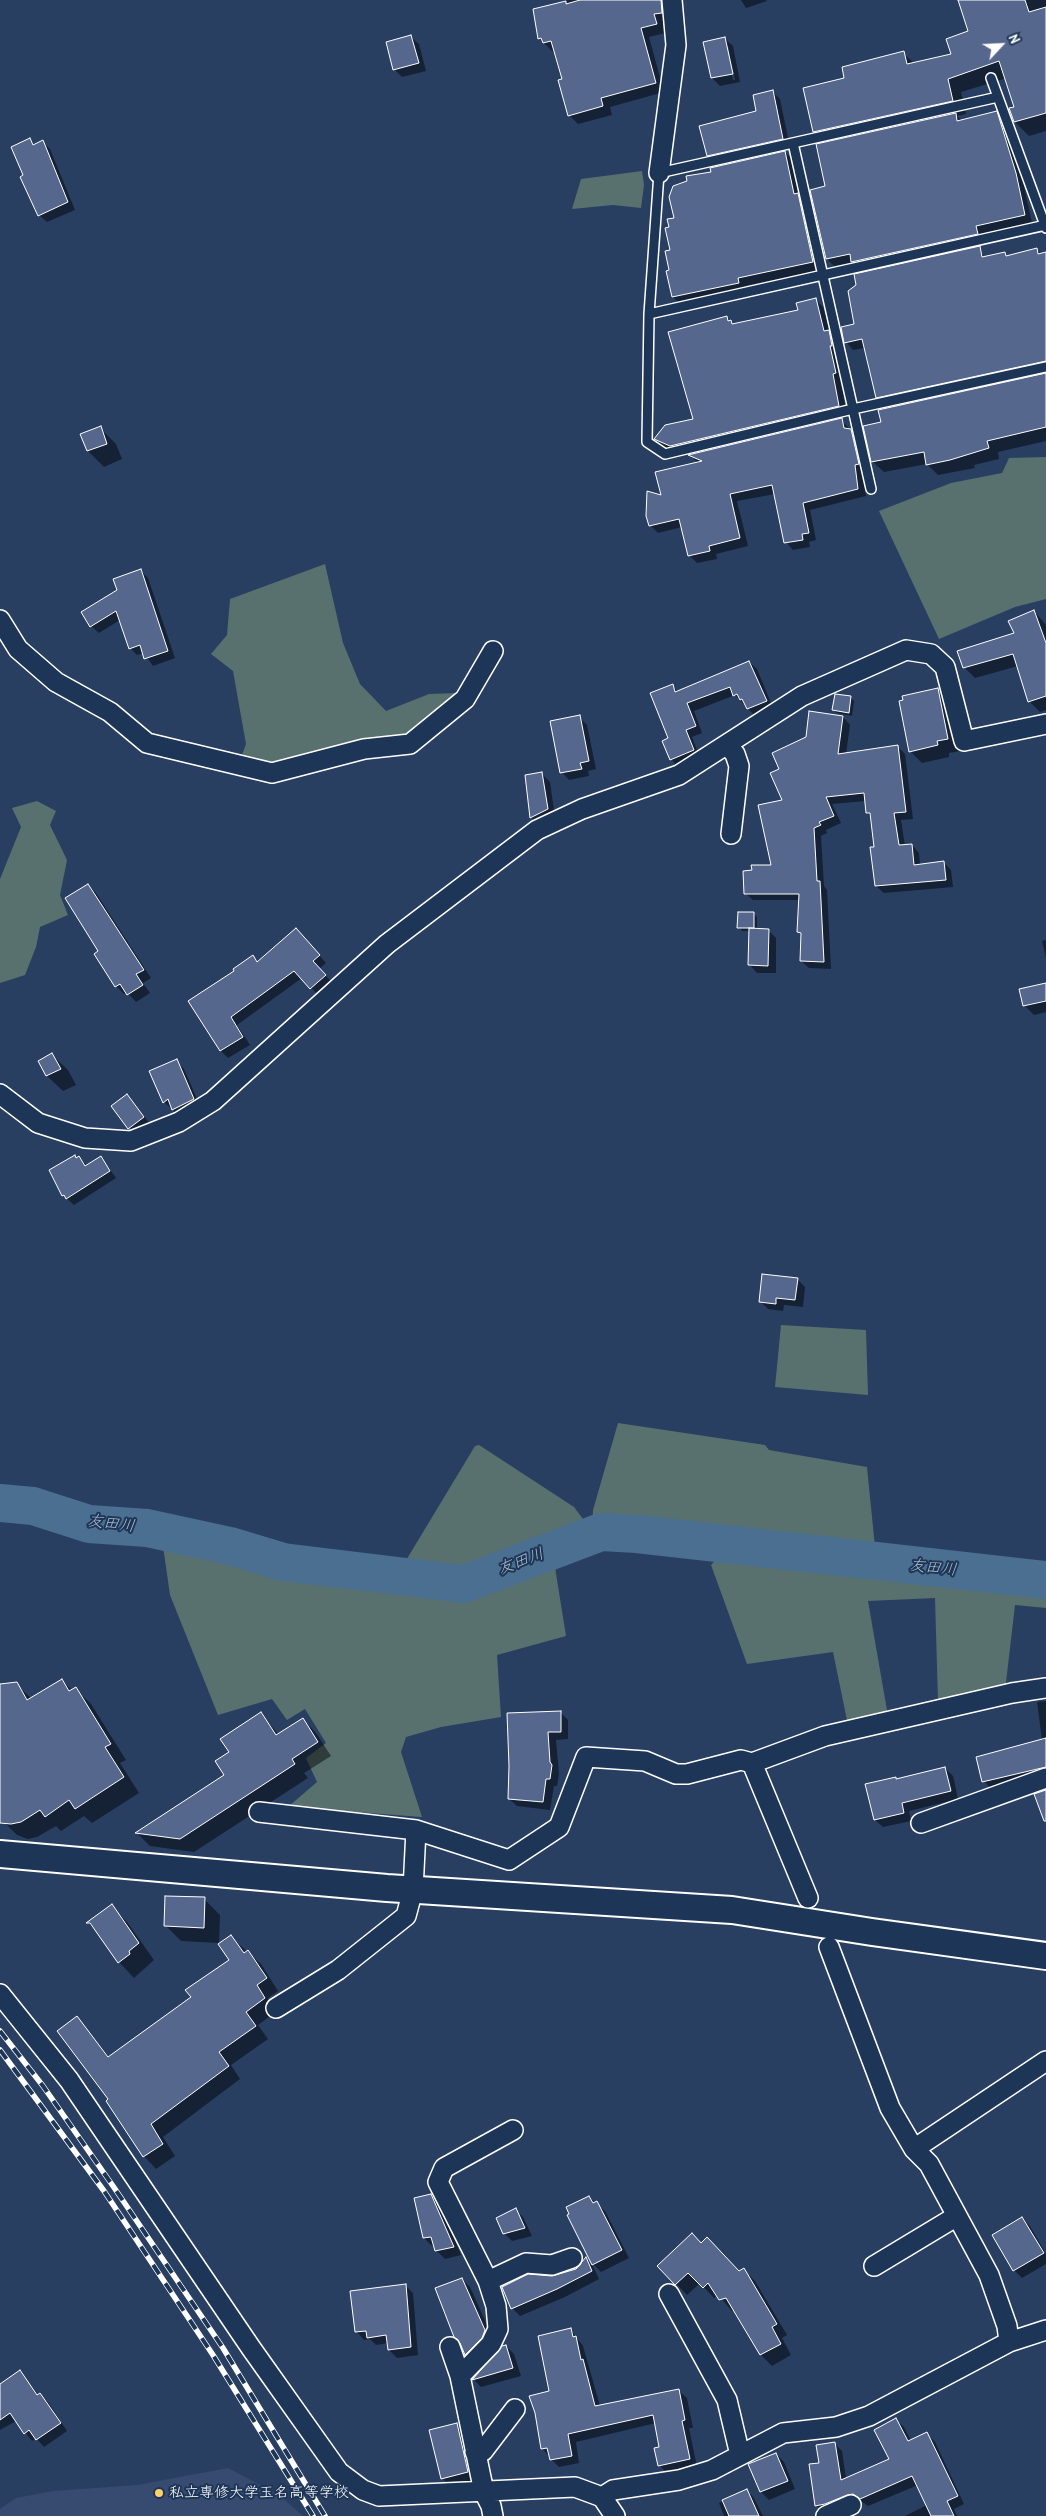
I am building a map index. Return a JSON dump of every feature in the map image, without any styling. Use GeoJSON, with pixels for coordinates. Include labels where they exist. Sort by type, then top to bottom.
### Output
{"type":"FeatureCollection","features":[{"type":"Feature","properties":{"kind":"street"},"geometry":{"type":"LineString","coordinates":[[659,173],[676,45],[672,0]]}},
{"type":"Feature","properties":{"kind":"street"},"geometry":{"type":"LineString","coordinates":[[0,620],[18,649],[56,682],[110,712],[147,743],[272,773],[364,749],[410,744],[465,700],[493,651]]}},
{"type":"Feature","properties":{"kind":"street"},"geometry":{"type":"LineString","coordinates":[[0,1094],[38,1123],[85,1138],[131,1141],[179,1122],[213,1101],[387,944],[537,830],[582,809],[679,775],[802,696],[906,650],[931,654],[945,667],[964,741],[1046,724]]}},
{"type":"Feature","properties":{"kind":"street"},"geometry":{"type":"LineString","coordinates":[[727,745],[735,754],[739,766],[731,834]]}},
{"type":"Feature","properties":{"kind":"street"},"geometry":{"type":"LineString","coordinates":[[259,1812],[416,1830],[509,1860],[559,1827],[586,1757],[645,1761],[676,1774],[687,1774],[741,1760],[752,1762],[825,1736],[1012,1693],[1046,1688]]}},
{"type":"Feature","properties":{"kind":"street"},"geometry":{"type":"LineString","coordinates":[[752,1762],[808,1898]]}},
{"type":"Feature","properties":{"kind":"street"},"geometry":{"type":"LineString","coordinates":[[921,1823],[1046,1778]]}},
{"type":"Feature","properties":{"kind":"street"},"geometry":{"type":"LineString","coordinates":[[276,2008],[338,1970],[406,1916],[413,1890],[416,1830]]}},
{"type":"Feature","properties":{"kind":"street"},"geometry":{"type":"LineString","coordinates":[[0,1854],[413,1890],[732,1910],[1046,1956]]}},
{"type":"Feature","properties":{"kind":"street"},"geometry":{"type":"LineString","coordinates":[[829,1947],[890,2108],[914,2149],[929,2164],[989,2275],[1007,2326],[1009,2342]]}},
{"type":"Feature","properties":{"kind":"street"},"geometry":{"type":"LineString","coordinates":[[0,1994],[69,2080],[338,2472],[363,2490],[379,2496],[575,2487],[602,2497],[615,2516]]}},
{"type":"Feature","properties":{"kind":"street"},"geometry":{"type":"LineString","coordinates":[[914,2149],[1046,2061]]}},
{"type":"Feature","properties":{"kind":"street"},"geometry":{"type":"LineString","coordinates":[[460,2376],[492,2344],[498,2329],[496,2306],[488,2281],[438,2182],[444,2168],[513,2130]]}},
{"type":"Feature","properties":{"kind":"street"},"geometry":{"type":"LineString","coordinates":[[874,2266],[957,2216]]}},
{"type":"Feature","properties":{"kind":"street"},"geometry":{"type":"LineString","coordinates":[[488,2281],[526,2262],[552,2266],[572,2258]]}},
{"type":"Feature","properties":{"kind":"street"},"geometry":{"type":"LineString","coordinates":[[669,2294],[727,2400],[740,2455]]}},
{"type":"Feature","properties":{"kind":"street"},"geometry":{"type":"LineString","coordinates":[[602,2497],[613,2490],[679,2480],[712,2470],[783,2433],[836,2426],[869,2416],[1009,2342],[1046,2330]]}},
{"type":"Feature","properties":{"kind":"street"},"geometry":{"type":"LineString","coordinates":[[450,2347],[460,2376],[484,2492],[491,2506],[493,2516]]}},
{"type":"Feature","properties":{"kind":"street"},"geometry":{"type":"LineString","coordinates":[[475,2452],[483,2452],[515,2410]]}},
{"type":"Feature","properties":{"kind":"street"},"geometry":{"type":"LineString","coordinates":[[826,2516],[851,2505]]}},
{"type":"Feature","properties":{"kind":"lane"},"geometry":{"type":"LineString","coordinates":[[649,314],[1046,226],[991,78]]}},
{"type":"Feature","properties":{"kind":"lane"},"geometry":{"type":"LineString","coordinates":[[998,97],[659,173],[649,314],[647,442],[665,454],[854,409],[1046,367]]}},
{"type":"Feature","properties":{"kind":"lane"},"geometry":{"type":"LineString","coordinates":[[793,143],[871,489]]}},
{"type":"Feature","properties":{"kind":"shaded area","name":"私立専修大学玉名高等学校"},"geometry":{"type":"Polygon","coordinates":[[[228,2468],[279,2495],[303,2516],[0,2516],[0,2509],[16,2498],[53,2491],[137,2485],[228,2468]]]}},
{"type":"Feature","properties":{"kind":"green space"},"geometry":{"type":"Polygon","coordinates":[[[642,171],[644,185],[641,208],[613,205],[572,209],[581,179],[642,171]]]}},
{"type":"Feature","properties":{"kind":"green space"},"geometry":{"type":"Polygon","coordinates":[[[1046,457],[1046,599],[1015,607],[939,639],[879,511],[951,483],[1002,473],[1009,458],[1046,457]]]}},
{"type":"Feature","properties":{"kind":"green space"},"geometry":{"type":"Polygon","coordinates":[[[325,564],[343,643],[360,684],[386,711],[429,694],[457,693],[484,645],[490,649],[461,698],[408,740],[271,769],[242,755],[246,744],[233,671],[211,654],[227,635],[230,599],[325,564]]]}},
{"type":"Feature","properties":{"kind":"green space"},"geometry":{"type":"Polygon","coordinates":[[[37,801],[56,811],[50,825],[67,860],[60,895],[68,915],[40,927],[36,947],[25,975],[0,983],[0,879],[21,827],[12,808],[37,801]]]}},
{"type":"Feature","properties":{"kind":"green space"},"geometry":{"type":"Polygon","coordinates":[[[781,1325],[866,1330],[868,1395],[775,1387],[781,1325]]]}},
{"type":"Feature","properties":{"kind":"green space"},"geometry":{"type":"Polygon","coordinates":[[[618,1423],[765,1445],[769,1450],[867,1467],[876,1557],[642,1531],[592,1528],[593,1510],[618,1423]]]}},
{"type":"Feature","properties":{"kind":"green space"},"geometry":{"type":"Polygon","coordinates":[[[479,1445],[574,1507],[589,1527],[465,1578],[405,1562],[475,1446],[479,1445]]]}},
{"type":"Feature","properties":{"kind":"green space"},"geometry":{"type":"Polygon","coordinates":[[[163,1546],[252,1566],[467,1592],[554,1561],[566,1636],[497,1655],[501,1717],[441,1727],[406,1737],[401,1752],[422,1817],[288,1807],[317,1782],[306,1758],[326,1743],[305,1709],[287,1720],[272,1699],[218,1715],[170,1595],[163,1546]]]}},
{"type":"Feature","properties":{"kind":"green space"},"geometry":{"type":"Polygon","coordinates":[[[723,1552],[759,1553],[1046,1586],[1046,1608],[1015,1605],[1005,1691],[938,1701],[935,1598],[868,1601],[888,1716],[848,1725],[833,1652],[747,1664],[711,1565],[723,1552]]]}},
{"type":"Feature","properties":{"kind":"building"},"geometry":{"type":"Polygon","coordinates":[[[580,0],[661,0],[662,13],[654,14],[657,24],[641,28],[656,83],[601,98],[603,106],[568,116],[558,80],[562,79],[551,41],[543,43],[541,38],[538,39],[533,9],[566,1],[566,4],[580,0]]]}},
{"type":"Feature","properties":{"kind":"building"},"geometry":{"type":"Polygon","coordinates":[[[958,0],[1025,0],[1029,12],[1046,7],[1046,113],[1014,122],[1009,108],[1014,107],[999,61],[948,79],[953,101],[813,132],[803,88],[844,78],[842,67],[904,51],[907,64],[951,54],[946,39],[968,31],[958,0]]]}},
{"type":"Feature","properties":{"kind":"building"},"geometry":{"type":"Polygon","coordinates":[[[411,35],[419,63],[393,70],[386,42],[411,35]]]}},
{"type":"Feature","properties":{"kind":"building"},"geometry":{"type":"Polygon","coordinates":[[[725,37],[733,74],[711,78],[703,42],[725,37]]]}},
{"type":"Feature","properties":{"kind":"building"},"geometry":{"type":"Polygon","coordinates":[[[773,90],[783,139],[707,156],[699,126],[756,111],[753,95],[773,90]]]}},
{"type":"Feature","properties":{"kind":"building"},"geometry":{"type":"Polygon","coordinates":[[[997,111],[1016,173],[1025,215],[976,226],[978,234],[851,262],[850,254],[826,259],[810,190],[825,186],[816,144],[956,113],[957,121],[997,111]]]}},
{"type":"Feature","properties":{"kind":"building"},"geometry":{"type":"Polygon","coordinates":[[[30,138],[33,145],[43,140],[68,202],[38,216],[20,177],[23,175],[11,147],[30,138]]]}},
{"type":"Feature","properties":{"kind":"building"},"geometry":{"type":"Polygon","coordinates":[[[785,151],[794,194],[798,193],[813,262],[738,278],[739,283],[672,297],[666,271],[669,270],[665,251],[670,250],[665,228],[669,227],[667,219],[674,218],[669,197],[673,186],[687,181],[686,176],[711,172],[710,168],[785,151]]]}},
{"type":"Feature","properties":{"kind":"building"},"geometry":{"type":"Polygon","coordinates":[[[980,246],[982,257],[1005,252],[1006,256],[1037,248],[1038,254],[1046,252],[1046,361],[876,398],[862,339],[844,343],[841,327],[854,324],[848,291],[856,285],[854,274],[980,246]]]}},
{"type":"Feature","properties":{"kind":"building"},"geometry":{"type":"Polygon","coordinates":[[[816,298],[824,331],[829,330],[832,346],[830,346],[836,373],[833,374],[839,406],[670,446],[654,439],[665,425],[693,419],[668,332],[727,316],[728,321],[731,320],[732,324],[798,310],[796,303],[816,298]]]}},
{"type":"Feature","properties":{"kind":"building"},"geometry":{"type":"Polygon","coordinates":[[[1046,373],[1046,427],[987,441],[989,448],[926,465],[924,452],[871,462],[863,426],[881,422],[878,410],[1046,373]]]}},
{"type":"Feature","properties":{"kind":"building"},"geometry":{"type":"Polygon","coordinates":[[[842,418],[844,428],[851,429],[859,464],[855,465],[858,489],[803,503],[809,533],[802,534],[803,540],[784,543],[772,485],[730,494],[740,538],[709,546],[710,551],[688,556],[679,519],[649,526],[646,516],[647,491],[661,495],[655,472],[702,461],[688,455],[842,418]]]}},
{"type":"Feature","properties":{"kind":"building"},"geometry":{"type":"Polygon","coordinates":[[[101,426],[107,444],[87,451],[80,434],[101,426]]]}},
{"type":"Feature","properties":{"kind":"building"},"geometry":{"type":"Polygon","coordinates":[[[141,569],[168,651],[144,659],[140,645],[129,649],[116,611],[90,627],[81,612],[117,590],[113,579],[141,569]]]}},
{"type":"Feature","properties":{"kind":"building"},"geometry":{"type":"Polygon","coordinates":[[[1034,610],[1046,643],[1046,696],[1028,702],[1013,654],[963,668],[957,651],[1014,633],[1008,621],[1034,610]]]}},
{"type":"Feature","properties":{"kind":"building"},"geometry":{"type":"Polygon","coordinates":[[[749,661],[767,701],[747,709],[737,694],[733,696],[730,687],[687,703],[696,726],[686,730],[694,750],[670,760],[662,741],[668,738],[650,693],[673,684],[675,692],[749,661]]]}},
{"type":"Feature","properties":{"kind":"building"},"geometry":{"type":"Polygon","coordinates":[[[938,688],[948,739],[937,741],[938,745],[909,752],[899,701],[903,700],[902,696],[938,688]]]}},
{"type":"Feature","properties":{"kind":"building"},"geometry":{"type":"Polygon","coordinates":[[[835,694],[851,696],[849,713],[832,710],[835,694]]]}},
{"type":"Feature","properties":{"kind":"building"},"geometry":{"type":"Polygon","coordinates":[[[809,711],[843,716],[838,754],[898,745],[906,812],[894,813],[899,845],[912,844],[914,865],[944,861],[946,880],[875,886],[870,847],[874,847],[870,813],[866,813],[864,793],[826,797],[834,816],[819,822],[821,825],[814,828],[817,881],[820,881],[824,962],[800,961],[801,933],[797,932],[799,894],[744,894],[743,871],[752,870],[751,865],[771,865],[758,805],[782,800],[770,773],[779,769],[772,753],[806,737],[809,711]]]}},
{"type":"Feature","properties":{"kind":"building"},"geometry":{"type":"Polygon","coordinates":[[[580,715],[589,761],[580,763],[582,769],[560,773],[550,721],[580,715]]]}},
{"type":"Feature","properties":{"kind":"building"},"geometry":{"type":"Polygon","coordinates":[[[542,772],[548,809],[530,818],[525,775],[542,772]]]}},
{"type":"Feature","properties":{"kind":"building"},"geometry":{"type":"Polygon","coordinates":[[[88,884],[144,970],[136,974],[143,985],[127,995],[120,984],[115,987],[94,954],[98,951],[65,898],[88,884]]]}},
{"type":"Feature","properties":{"kind":"building"},"geometry":{"type":"Polygon","coordinates":[[[738,912],[754,912],[754,928],[737,928],[738,912]]]}},
{"type":"Feature","properties":{"kind":"building"},"geometry":{"type":"Polygon","coordinates":[[[296,928],[320,955],[313,961],[326,975],[310,989],[294,971],[231,1017],[243,1037],[220,1051],[188,1001],[234,971],[233,969],[253,955],[257,962],[296,928]]]}},
{"type":"Feature","properties":{"kind":"building"},"geometry":{"type":"Polygon","coordinates":[[[749,928],[769,929],[768,966],[748,965],[749,928]]]}},
{"type":"Feature","properties":{"kind":"building"},"geometry":{"type":"Polygon","coordinates":[[[1046,983],[1046,1001],[1023,1006],[1019,989],[1046,983]]]}},
{"type":"Feature","properties":{"kind":"building"},"geometry":{"type":"Polygon","coordinates":[[[52,1053],[61,1069],[46,1076],[38,1061],[52,1053]]]}},
{"type":"Feature","properties":{"kind":"building"},"geometry":{"type":"Polygon","coordinates":[[[177,1059],[194,1099],[172,1110],[168,1099],[163,1103],[149,1071],[177,1059]]]}},
{"type":"Feature","properties":{"kind":"building"},"geometry":{"type":"Polygon","coordinates":[[[127,1094],[144,1117],[128,1129],[111,1106],[127,1094]]]}},
{"type":"Feature","properties":{"kind":"building"},"geometry":{"type":"Polygon","coordinates":[[[75,1155],[76,1158],[79,1156],[85,1166],[101,1156],[110,1171],[66,1199],[64,1195],[62,1196],[49,1170],[75,1155]]]}},
{"type":"Feature","properties":{"kind":"building"},"geometry":{"type":"Polygon","coordinates":[[[762,1274],[798,1278],[795,1300],[776,1298],[776,1304],[759,1302],[762,1274]]]}},
{"type":"Feature","properties":{"kind":"building"},"geometry":{"type":"Polygon","coordinates":[[[62,1679],[69,1691],[76,1687],[111,1744],[105,1747],[124,1777],[75,1809],[69,1800],[45,1817],[40,1810],[21,1822],[11,1824],[0,1823],[0,1684],[17,1682],[27,1700],[62,1679]]]}},
{"type":"Feature","properties":{"kind":"building"},"geometry":{"type":"Polygon","coordinates":[[[561,1711],[561,1732],[548,1732],[550,1762],[552,1765],[550,1779],[546,1779],[543,1802],[508,1799],[507,1713],[561,1711]]]}},
{"type":"Feature","properties":{"kind":"building"},"geometry":{"type":"Polygon","coordinates":[[[261,1712],[276,1735],[303,1718],[318,1742],[292,1759],[295,1764],[180,1839],[135,1833],[224,1775],[215,1761],[229,1752],[220,1739],[261,1712]]]}},
{"type":"Feature","properties":{"kind":"building"},"geometry":{"type":"Polygon","coordinates":[[[1046,1738],[1046,1767],[982,1782],[976,1757],[1046,1738]]]}},
{"type":"Feature","properties":{"kind":"building"},"geometry":{"type":"Polygon","coordinates":[[[945,1767],[951,1791],[902,1803],[904,1813],[874,1820],[865,1784],[896,1777],[896,1779],[945,1767]]]}},
{"type":"Feature","properties":{"kind":"building"},"geometry":{"type":"Polygon","coordinates":[[[1046,1790],[1046,1821],[1044,1821],[1034,1794],[1046,1790]]]}},
{"type":"Feature","properties":{"kind":"building"},"geometry":{"type":"Polygon","coordinates":[[[165,1896],[205,1897],[204,1928],[164,1926],[165,1896]]]}},
{"type":"Feature","properties":{"kind":"building"},"geometry":{"type":"Polygon","coordinates":[[[112,1904],[139,1943],[129,1951],[130,1954],[118,1963],[90,1923],[86,1923],[112,1904]]]}},
{"type":"Feature","properties":{"kind":"building"},"geometry":{"type":"Polygon","coordinates":[[[231,1935],[244,1953],[248,1950],[267,1978],[257,1985],[265,1998],[246,2012],[256,2026],[219,2052],[229,2066],[151,2124],[163,2144],[143,2157],[106,2101],[108,2099],[57,2031],[77,2016],[108,2057],[191,1997],[185,1990],[229,1960],[218,1944],[231,1935]]]}},
{"type":"Feature","properties":{"kind":"building"},"geometry":{"type":"Polygon","coordinates":[[[431,2194],[454,2247],[435,2251],[431,2237],[423,2238],[414,2198],[431,2194]]]}},
{"type":"Feature","properties":{"kind":"building"},"geometry":{"type":"Polygon","coordinates":[[[589,2196],[593,2203],[597,2201],[622,2250],[592,2265],[567,2215],[569,2214],[566,2207],[589,2196]]]}},
{"type":"Feature","properties":{"kind":"building"},"geometry":{"type":"Polygon","coordinates":[[[516,2208],[525,2228],[503,2234],[496,2218],[516,2208]]]}},
{"type":"Feature","properties":{"kind":"building"},"geometry":{"type":"Polygon","coordinates":[[[1022,2217],[1044,2253],[1013,2271],[992,2235],[1022,2217]]]}},
{"type":"Feature","properties":{"kind":"building"},"geometry":{"type":"Polygon","coordinates":[[[692,2233],[701,2243],[707,2237],[739,2271],[744,2268],[777,2324],[772,2327],[781,2344],[760,2355],[726,2298],[719,2300],[708,2283],[703,2288],[688,2273],[675,2285],[657,2266],[692,2233]]]}},
{"type":"Feature","properties":{"kind":"building"},"geometry":{"type":"Polygon","coordinates":[[[586,2257],[592,2271],[511,2309],[502,2287],[528,2274],[552,2276],[576,2269],[586,2257]]]}},
{"type":"Feature","properties":{"kind":"building"},"geometry":{"type":"Polygon","coordinates":[[[462,2278],[485,2330],[482,2338],[465,2355],[460,2343],[454,2337],[435,2288],[462,2278]]]}},
{"type":"Feature","properties":{"kind":"building"},"geometry":{"type":"Polygon","coordinates":[[[406,2284],[411,2347],[388,2350],[386,2335],[367,2338],[366,2331],[355,2332],[350,2291],[406,2284]]]}},
{"type":"Feature","properties":{"kind":"building"},"geometry":{"type":"Polygon","coordinates":[[[571,2328],[573,2337],[576,2336],[595,2406],[679,2389],[685,2420],[682,2421],[690,2459],[658,2466],[654,2448],[659,2447],[653,2415],[568,2434],[572,2456],[550,2460],[547,2448],[541,2449],[535,2413],[529,2396],[549,2391],[538,2336],[571,2328]]]}},
{"type":"Feature","properties":{"kind":"building"},"geometry":{"type":"Polygon","coordinates":[[[506,2345],[513,2368],[472,2380],[502,2346],[506,2345]]]}},
{"type":"Feature","properties":{"kind":"building"},"geometry":{"type":"Polygon","coordinates":[[[20,2370],[37,2395],[40,2393],[61,2423],[36,2440],[29,2430],[24,2434],[10,2413],[0,2420],[0,2384],[20,2370]]]}},
{"type":"Feature","properties":{"kind":"building"},"geometry":{"type":"Polygon","coordinates":[[[896,2418],[908,2441],[927,2432],[958,2496],[947,2501],[954,2516],[931,2516],[912,2476],[860,2499],[853,2494],[815,2506],[809,2464],[819,2463],[816,2445],[835,2442],[841,2480],[889,2459],[874,2430],[896,2418]]]}},
{"type":"Feature","properties":{"kind":"building"},"geometry":{"type":"Polygon","coordinates":[[[457,2423],[468,2472],[441,2479],[429,2430],[457,2423]]]}},
{"type":"Feature","properties":{"kind":"building"},"geometry":{"type":"Polygon","coordinates":[[[776,2453],[788,2481],[760,2492],[748,2464],[776,2453]]]}},
{"type":"Feature","properties":{"kind":"building"},"geometry":{"type":"Polygon","coordinates":[[[747,2489],[759,2516],[729,2516],[722,2500],[747,2489]]]}},
{"type":"Feature","properties":{"kind":"waterway","name":"友田川"},"geometry":{"type":"LineString","coordinates":[[0,1503],[33,1506],[89,1524],[147,1528],[230,1546],[283,1562],[464,1584],[601,1532],[637,1534],[1046,1580]]}},
{"type":"Feature","properties":{"kind":"railway"},"geometry":{"type":"LineString","coordinates":[[0,2031],[43,2086],[223,2348],[325,2516]]}},
{"type":"Feature","properties":{"kind":"railway"},"geometry":{"type":"LineString","coordinates":[[0,2050],[104,2191],[213,2355],[313,2516]]}},
{"type":"Feature","properties":{"kind":"place","name":"私立専修大学玉名高等学校"},"geometry":{"type":"Point","coordinates":[159,2493]}}]}
